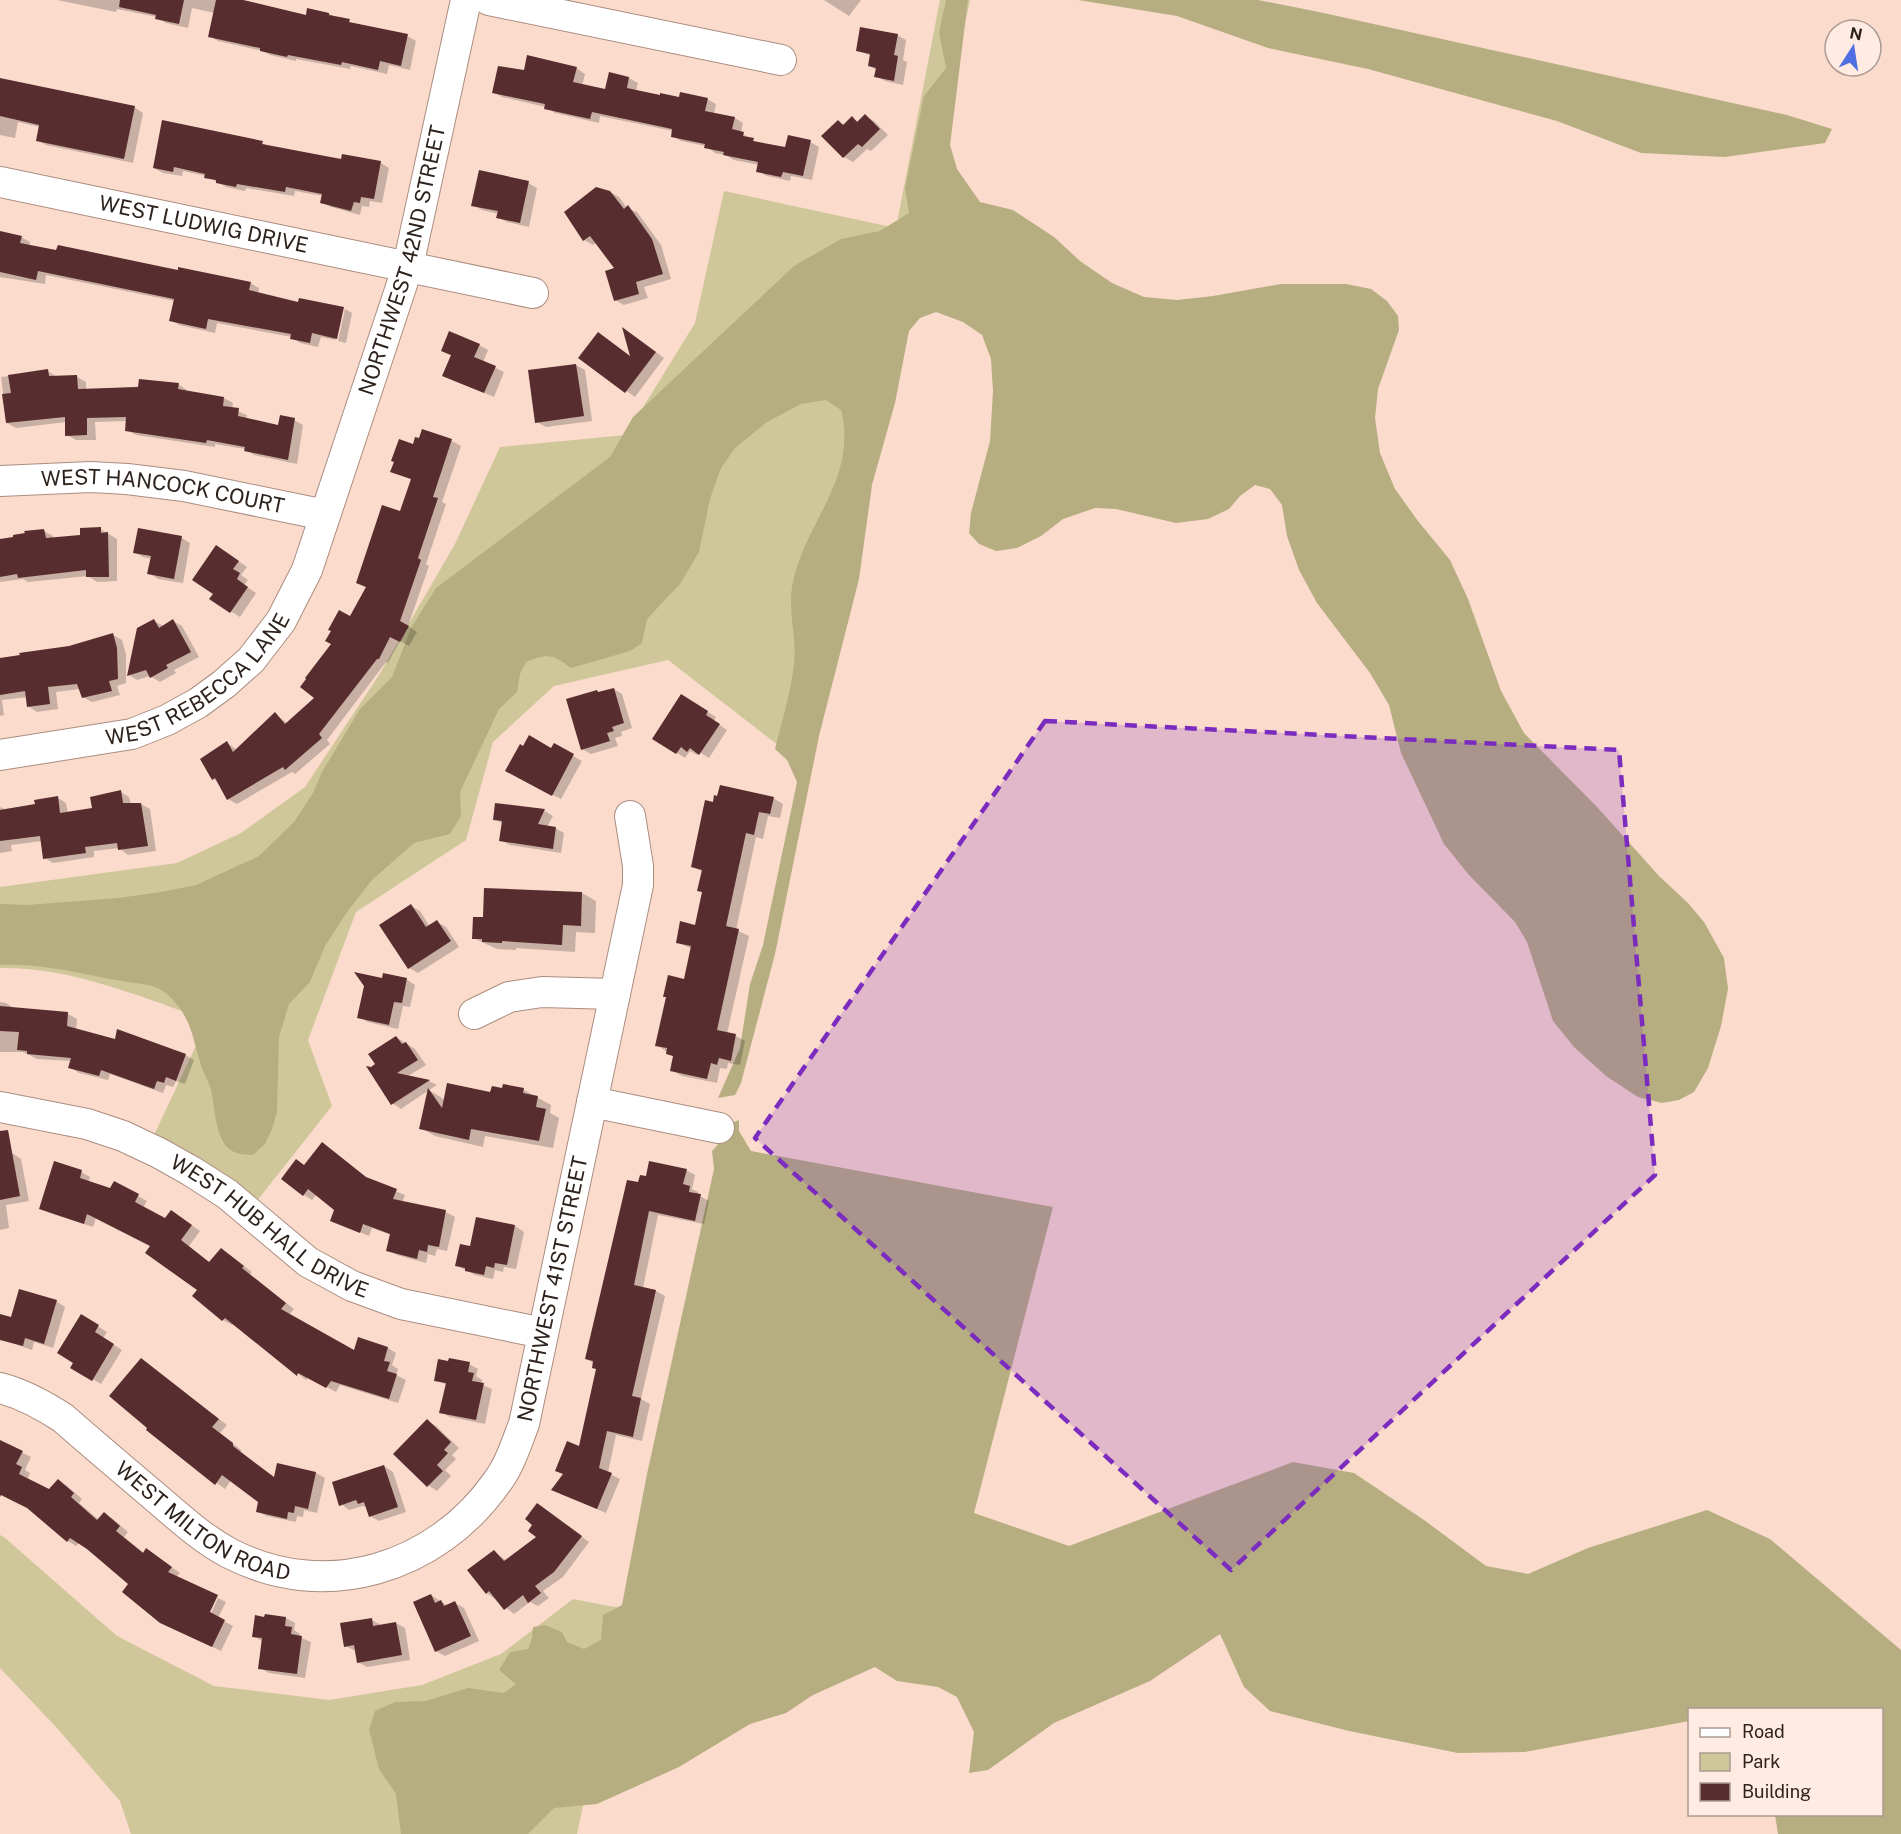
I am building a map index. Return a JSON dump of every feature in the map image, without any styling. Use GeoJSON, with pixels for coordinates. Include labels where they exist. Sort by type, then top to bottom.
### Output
{"type":"FeatureCollection","features":[{"type":"Feature","properties":{"kind":"street","name":"NORTHWEST 42ND STREET"},"geometry":{"type":"LineString","coordinates":[[325,515],[408,266],[466,0]]}},
{"type":"Feature","properties":{"kind":"street"},"geometry":{"type":"LineString","coordinates":[[489,0],[781,60]]}},
{"type":"Feature","properties":{"kind":"street","name":"WEST LUDWIG DRIVE"},"geometry":{"type":"LineString","coordinates":[[0,182],[533,293]]}},
{"type":"Feature","properties":{"kind":"street","name":"WEST HANCOCK COURT"},"geometry":{"type":"LineString","coordinates":[[0,481],[91,477],[127,479],[184,486],[325,515]]}},
{"type":"Feature","properties":{"kind":"street","name":"WEST REBECCA LANE"},"geometry":{"type":"LineString","coordinates":[[0,755],[132,734],[167,720],[198,703],[251,660],[281,621],[307,570],[325,515]]}},
{"type":"Feature","properties":{"kind":"street","name":"NORTHWEST 41ST STREET"},"geometry":{"type":"LineString","coordinates":[[428,1548],[463,1522],[479,1505],[505,1469],[524,1424],[638,885],[638,866],[630,816]]}},
{"type":"Feature","properties":{"kind":"street"},"geometry":{"type":"LineString","coordinates":[[474,1014],[509,997],[542,992],[615,994]]}},
{"type":"Feature","properties":{"kind":"street"},"geometry":{"type":"LineString","coordinates":[[592,1102],[719,1128]]}},
{"type":"Feature","properties":{"kind":"street","name":"WEST HUB HALL DRIVE"},"geometry":{"type":"LineString","coordinates":[[0,1107],[87,1124],[123,1136],[169,1158],[227,1194],[308,1262],[352,1286],[400,1304],[543,1334]]}},
{"type":"Feature","properties":{"kind":"street","name":"WEST MILTON ROAD"},"geometry":{"type":"LineString","coordinates":[[0,1388],[26,1397],[63,1418],[197,1533],[231,1554],[269,1569],[310,1576],[351,1574],[393,1565],[428,1548]]}},
{"type":"Feature","properties":{"kind":"highlighted area"},"geometry":{"type":"Polygon","coordinates":[[[1045,721],[1619,750],[1655,1175],[1231,1570],[755,1138],[1045,721]]]}},
{"type":"Feature","properties":{"kind":"green space"},"geometry":{"type":"Polygon","coordinates":[[[940,0],[970,0],[920,233],[783,749],[668,660],[554,686],[493,742],[466,840],[356,912],[308,1040],[332,1106],[248,1212],[148,1148],[208,1020],[132,993],[80,978],[54,972],[0,968],[0,887],[177,863],[241,833],[305,787],[379,675],[455,544],[500,447],[626,435],[695,323],[724,191],[896,228],[940,0]]]}},
{"type":"Feature","properties":{"kind":"green space"},"geometry":{"type":"Polygon","coordinates":[[[0,1535],[117,1636],[214,1686],[329,1700],[422,1685],[501,1654],[573,1599],[625,1609],[577,1834],[131,1834],[120,1801],[56,1727],[0,1668],[0,1535]]]}},
{"type":"Feature","properties":{"kind":"shaded area"},"geometry":{"type":"Polygon","coordinates":[[[946,0],[968,0],[950,145],[957,169],[980,202],[1013,210],[1054,237],[1080,261],[1112,283],[1144,297],[1177,300],[1281,284],[1346,284],[1371,289],[1387,301],[1398,316],[1399,330],[1378,389],[1375,418],[1380,453],[1395,489],[1450,560],[1468,599],[1501,691],[1524,733],[1598,808],[1659,876],[1688,903],[1704,922],[1724,958],[1728,989],[1721,1026],[1708,1068],[1694,1092],[1679,1100],[1662,1103],[1638,1097],[1606,1076],[1574,1047],[1553,1021],[1527,942],[1515,922],[1469,875],[1444,844],[1401,753],[1389,705],[1370,673],[1317,603],[1299,570],[1287,536],[1282,505],[1270,489],[1255,485],[1240,496],[1229,509],[1208,519],[1176,523],[1116,509],[1095,508],[1063,519],[1041,536],[1017,548],[996,551],[979,544],[969,533],[971,513],[990,441],[993,391],[991,359],[982,335],[963,322],[936,312],[920,318],[909,331],[895,403],[872,485],[859,579],[819,736],[775,954],[741,1083],[735,1095],[718,1098],[740,1048],[750,984],[763,945],[797,782],[787,760],[775,749],[789,696],[794,664],[791,592],[799,560],[837,478],[842,457],[844,435],[841,410],[826,400],[801,404],[767,422],[735,448],[721,468],[710,499],[699,552],[680,584],[647,619],[642,643],[630,651],[571,668],[550,656],[526,662],[520,674],[517,692],[499,709],[460,792],[461,816],[450,834],[414,843],[372,880],[347,912],[325,946],[310,982],[289,1004],[279,1037],[277,1112],[272,1129],[265,1144],[253,1155],[233,1151],[227,1147],[220,1135],[211,1090],[187,1020],[177,1004],[164,992],[147,985],[47,967],[0,965],[0,904],[27,905],[118,898],[161,892],[196,885],[259,856],[294,822],[360,709],[392,677],[411,628],[436,588],[610,457],[633,417],[794,266],[841,239],[880,231],[909,213],[905,188],[924,96],[946,68],[939,32],[946,0]]]}},
{"type":"Feature","properties":{"kind":"shaded area"},"geometry":{"type":"Polygon","coordinates":[[[1078,0],[1258,0],[1787,115],[1832,129],[1825,143],[1725,157],[1641,153],[1557,121],[1368,69],[1268,48],[1177,16],[1078,0]]]}},
{"type":"Feature","properties":{"kind":"shaded area"},"geometry":{"type":"Polygon","coordinates":[[[739,1120],[739,1131],[751,1151],[1053,1207],[974,1513],[1069,1546],[1293,1462],[1354,1473],[1424,1520],[1486,1566],[1528,1574],[1588,1548],[1707,1510],[1770,1539],[1901,1650],[1901,1834],[1778,1834],[1775,1816],[1883,1816],[1883,1708],[1688,1708],[1688,1721],[1525,1752],[1458,1753],[1349,1731],[1270,1711],[1244,1687],[1220,1634],[1150,1681],[1054,1723],[988,1770],[969,1773],[974,1732],[957,1697],[938,1687],[897,1681],[875,1667],[813,1695],[786,1713],[750,1724],[679,1767],[597,1804],[554,1808],[528,1834],[401,1834],[396,1794],[379,1769],[369,1730],[375,1711],[395,1702],[426,1701],[468,1688],[504,1693],[516,1684],[499,1670],[510,1652],[528,1649],[533,1627],[545,1625],[562,1632],[567,1642],[584,1649],[601,1640],[603,1615],[622,1605],[647,1474],[714,1169],[712,1151],[722,1140],[726,1125],[739,1120]]]}},
{"type":"Feature","properties":{"kind":"building"},"geometry":{"type":"Polygon","coordinates":[[[120,0],[184,0],[179,24],[155,19],[156,15],[119,7],[120,0]]]}},
{"type":"Feature","properties":{"kind":"building"},"geometry":{"type":"Polygon","coordinates":[[[216,0],[243,0],[306,15],[307,8],[350,19],[349,22],[408,34],[401,66],[380,61],[378,70],[342,62],[341,65],[288,55],[287,57],[260,51],[260,48],[208,37],[216,0]]]}},
{"type":"Feature","properties":{"kind":"building"},"geometry":{"type":"Polygon","coordinates":[[[860,27],[898,34],[894,55],[898,56],[894,81],[874,77],[876,68],[868,66],[870,54],[856,51],[860,27]]]}},
{"type":"Feature","properties":{"kind":"building"},"geometry":{"type":"Polygon","coordinates":[[[527,55],[577,67],[573,82],[605,89],[609,72],[629,77],[627,88],[660,95],[660,93],[679,97],[680,92],[708,98],[705,111],[735,117],[732,129],[744,132],[743,136],[754,138],[753,141],[785,147],[788,135],[811,140],[803,176],[783,172],[781,177],[756,172],[758,162],[723,155],[724,152],[704,148],[705,144],[671,137],[672,129],[592,112],[590,119],[544,109],[545,104],[492,93],[498,66],[524,70],[527,55]]]}},
{"type":"Feature","properties":{"kind":"building"},"geometry":{"type":"Polygon","coordinates":[[[0,78],[135,106],[124,159],[36,141],[39,125],[0,116],[0,78]]]}},
{"type":"Feature","properties":{"kind":"building"},"geometry":{"type":"Polygon","coordinates":[[[865,114],[880,129],[862,147],[858,144],[843,158],[821,136],[838,120],[843,125],[852,116],[857,122],[865,114]]]}},
{"type":"Feature","properties":{"kind":"building"},"geometry":{"type":"Polygon","coordinates":[[[162,120],[263,141],[262,144],[341,159],[342,154],[381,161],[374,199],[361,197],[360,203],[354,202],[351,211],[320,203],[322,194],[286,187],[285,192],[237,184],[236,187],[204,178],[205,174],[174,167],[173,172],[153,168],[162,120]]]}},
{"type":"Feature","properties":{"kind":"building"},"geometry":{"type":"Polygon","coordinates":[[[479,170],[529,181],[520,223],[496,218],[498,211],[471,206],[479,170]]]}},
{"type":"Feature","properties":{"kind":"building"},"geometry":{"type":"Polygon","coordinates":[[[596,187],[610,191],[624,209],[628,205],[652,239],[663,274],[636,282],[639,294],[614,301],[605,271],[614,268],[590,236],[583,241],[564,212],[596,187]]]}},
{"type":"Feature","properties":{"kind":"building"},"geometry":{"type":"Polygon","coordinates":[[[0,231],[22,236],[20,243],[56,250],[58,245],[178,270],[178,267],[251,282],[249,290],[298,302],[299,298],[344,307],[337,339],[312,333],[310,343],[290,339],[291,334],[208,319],[206,329],[169,321],[174,299],[38,271],[36,280],[0,272],[0,231]]]}},
{"type":"Feature","properties":{"kind":"building"},"geometry":{"type":"Polygon","coordinates":[[[622,327],[656,352],[625,393],[578,358],[598,332],[630,356],[622,327]]]}},
{"type":"Feature","properties":{"kind":"building"},"geometry":{"type":"Polygon","coordinates":[[[449,331],[480,344],[474,357],[496,366],[484,393],[442,376],[451,355],[441,351],[449,331]]]}},
{"type":"Feature","properties":{"kind":"building"},"geometry":{"type":"Polygon","coordinates":[[[576,364],[584,416],[535,423],[528,370],[576,364]]]}},
{"type":"Feature","properties":{"kind":"building"},"geometry":{"type":"Polygon","coordinates":[[[48,369],[49,376],[77,375],[78,389],[138,387],[139,379],[179,383],[178,389],[224,397],[223,406],[239,408],[238,416],[278,425],[280,415],[295,418],[288,460],[244,451],[245,447],[207,440],[206,443],[125,431],[126,417],[87,418],[87,435],[65,436],[65,417],[6,423],[2,394],[11,393],[8,375],[48,369]]]}},
{"type":"Feature","properties":{"kind":"building"},"geometry":{"type":"Polygon","coordinates":[[[422,429],[452,439],[433,497],[438,498],[418,558],[421,560],[400,621],[409,626],[400,642],[390,637],[379,659],[319,734],[322,738],[285,770],[283,767],[227,800],[215,778],[212,780],[200,759],[227,741],[233,752],[275,712],[285,724],[314,698],[300,687],[331,644],[325,641],[339,610],[350,616],[366,587],[356,583],[382,505],[400,511],[411,479],[390,472],[394,462],[391,461],[399,439],[413,444],[415,437],[419,438],[422,429]]]}},
{"type":"Feature","properties":{"kind":"building"},"geometry":{"type":"Polygon","coordinates":[[[101,527],[101,533],[108,532],[109,577],[86,577],[86,570],[18,578],[17,574],[0,577],[0,539],[25,533],[24,531],[44,529],[46,538],[80,535],[80,528],[101,527]]]}},
{"type":"Feature","properties":{"kind":"building"},"geometry":{"type":"Polygon","coordinates":[[[138,528],[182,536],[174,579],[147,574],[151,556],[133,553],[138,528]]]}},
{"type":"Feature","properties":{"kind":"building"},"geometry":{"type":"Polygon","coordinates":[[[216,545],[239,561],[233,569],[240,573],[237,579],[248,587],[230,613],[209,599],[213,594],[192,580],[216,545]]]}},
{"type":"Feature","properties":{"kind":"building"},"geometry":{"type":"Polygon","coordinates":[[[154,619],[159,628],[173,619],[191,652],[166,665],[168,668],[150,678],[146,670],[127,676],[137,628],[154,619]]]}},
{"type":"Feature","properties":{"kind":"building"},"geometry":{"type":"Polygon","coordinates":[[[113,633],[117,648],[118,679],[109,681],[112,691],[82,698],[77,684],[48,687],[50,704],[27,707],[25,691],[0,695],[0,658],[69,646],[113,633]]]}},
{"type":"Feature","properties":{"kind":"building"},"geometry":{"type":"Polygon","coordinates":[[[614,688],[624,723],[612,727],[614,731],[607,733],[610,741],[581,750],[566,699],[597,690],[598,692],[614,688]]]}},
{"type":"Feature","properties":{"kind":"building"},"geometry":{"type":"Polygon","coordinates":[[[681,694],[708,711],[706,715],[720,724],[699,755],[690,748],[687,752],[681,747],[676,754],[652,739],[681,694]]]}},
{"type":"Feature","properties":{"kind":"building"},"geometry":{"type":"Polygon","coordinates":[[[529,735],[551,748],[554,743],[574,754],[552,796],[505,771],[520,744],[523,746],[529,735]]]}},
{"type":"Feature","properties":{"kind":"building"},"geometry":{"type":"Polygon","coordinates":[[[720,785],[774,797],[770,814],[759,812],[754,835],[746,833],[726,926],[739,929],[717,1030],[736,1034],[731,1061],[719,1058],[717,1065],[711,1063],[707,1079],[670,1071],[673,1056],[666,1054],[667,1048],[655,1046],[666,997],[663,997],[668,975],[684,979],[691,946],[676,943],[680,921],[695,925],[702,892],[697,891],[702,870],[691,867],[705,800],[713,802],[720,785]]]}},
{"type":"Feature","properties":{"kind":"building"},"geometry":{"type":"Polygon","coordinates":[[[121,790],[123,803],[141,803],[148,846],[118,850],[117,843],[85,847],[86,853],[43,859],[40,836],[0,841],[0,810],[35,804],[34,800],[58,796],[60,813],[92,808],[90,797],[121,790]]]}},
{"type":"Feature","properties":{"kind":"building"},"geometry":{"type":"Polygon","coordinates":[[[495,803],[545,809],[538,824],[556,827],[553,849],[499,841],[502,821],[493,820],[495,803]]]}},
{"type":"Feature","properties":{"kind":"building"},"geometry":{"type":"Polygon","coordinates":[[[484,888],[582,892],[581,926],[563,925],[562,945],[482,942],[482,939],[472,939],[473,917],[483,917],[484,888]]]}},
{"type":"Feature","properties":{"kind":"building"},"geometry":{"type":"Polygon","coordinates":[[[411,904],[426,927],[437,920],[451,941],[408,969],[379,925],[411,904]]]}},
{"type":"Feature","properties":{"kind":"building"},"geometry":{"type":"Polygon","coordinates":[[[354,972],[382,978],[383,973],[407,978],[402,1003],[394,1002],[389,1025],[357,1018],[364,986],[354,972]]]}},
{"type":"Feature","properties":{"kind":"building"},"geometry":{"type":"Polygon","coordinates":[[[0,1006],[68,1012],[67,1026],[115,1039],[117,1029],[186,1054],[176,1081],[166,1077],[164,1083],[157,1081],[154,1089],[101,1070],[99,1076],[68,1068],[71,1058],[27,1054],[27,1051],[17,1050],[19,1032],[0,1031],[0,1006]]]}},
{"type":"Feature","properties":{"kind":"building"},"geometry":{"type":"Polygon","coordinates":[[[396,1036],[402,1044],[406,1042],[418,1060],[397,1073],[430,1080],[391,1105],[366,1066],[371,1067],[375,1064],[368,1054],[396,1036]]]}},
{"type":"Feature","properties":{"kind":"building"},"geometry":{"type":"Polygon","coordinates":[[[447,1083],[490,1092],[492,1086],[502,1088],[503,1084],[524,1088],[523,1093],[538,1096],[536,1107],[546,1109],[539,1141],[471,1129],[469,1140],[419,1129],[428,1088],[442,1108],[447,1083]]]}},
{"type":"Feature","properties":{"kind":"building"},"geometry":{"type":"Polygon","coordinates":[[[8,1130],[20,1196],[0,1200],[0,1131],[8,1130]]]}},
{"type":"Feature","properties":{"kind":"building"},"geometry":{"type":"Polygon","coordinates":[[[322,1142],[366,1177],[397,1189],[393,1199],[446,1210],[439,1247],[428,1245],[427,1252],[419,1250],[417,1259],[386,1251],[390,1234],[363,1224],[360,1233],[330,1221],[334,1210],[308,1189],[303,1196],[281,1179],[296,1159],[304,1165],[322,1142]]]}},
{"type":"Feature","properties":{"kind":"building"},"geometry":{"type":"Polygon","coordinates":[[[54,1161],[82,1170],[80,1178],[110,1188],[114,1181],[139,1194],[135,1202],[165,1218],[171,1210],[192,1225],[181,1240],[209,1262],[221,1248],[286,1303],[281,1309],[354,1350],[358,1337],[388,1347],[384,1361],[390,1362],[387,1371],[397,1374],[389,1399],[331,1381],[326,1388],[298,1373],[297,1376],[225,1318],[222,1321],[192,1296],[197,1290],[145,1253],[150,1246],[87,1214],[84,1224],[39,1209],[54,1161]]]}},
{"type":"Feature","properties":{"kind":"building"},"geometry":{"type":"Polygon","coordinates":[[[649,1161],[687,1169],[683,1184],[690,1186],[689,1192],[701,1194],[695,1221],[649,1211],[634,1285],[656,1290],[632,1396],[641,1398],[633,1437],[607,1431],[599,1468],[612,1473],[597,1509],[551,1490],[563,1474],[555,1471],[567,1441],[579,1446],[596,1369],[592,1368],[593,1361],[585,1359],[627,1180],[638,1182],[640,1175],[646,1176],[649,1161]]]}},
{"type":"Feature","properties":{"kind":"building"},"geometry":{"type":"Polygon","coordinates":[[[476,1217],[515,1225],[507,1265],[495,1263],[494,1268],[486,1266],[484,1275],[465,1271],[465,1268],[455,1266],[460,1244],[470,1246],[476,1217]]]}},
{"type":"Feature","properties":{"kind":"building"},"geometry":{"type":"Polygon","coordinates":[[[19,1289],[57,1300],[44,1344],[25,1338],[23,1346],[0,1340],[0,1314],[11,1317],[19,1289]]]}},
{"type":"Feature","properties":{"kind":"building"},"geometry":{"type":"Polygon","coordinates":[[[81,1314],[99,1325],[95,1332],[114,1344],[92,1381],[70,1368],[73,1363],[57,1353],[81,1314]]]}},
{"type":"Feature","properties":{"kind":"building"},"geometry":{"type":"Polygon","coordinates":[[[141,1358],[219,1419],[212,1427],[274,1477],[277,1463],[316,1472],[308,1509],[295,1506],[294,1513],[288,1512],[287,1519],[256,1512],[258,1502],[222,1475],[215,1485],[146,1430],[147,1428],[109,1396],[141,1358]]]}},
{"type":"Feature","properties":{"kind":"building"},"geometry":{"type":"Polygon","coordinates":[[[449,1358],[470,1362],[468,1372],[474,1373],[472,1381],[484,1383],[476,1420],[439,1413],[446,1383],[434,1381],[438,1359],[448,1361],[449,1358]]]}},
{"type":"Feature","properties":{"kind":"building"},"geometry":{"type":"Polygon","coordinates":[[[427,1419],[451,1442],[444,1450],[448,1453],[437,1465],[443,1471],[427,1487],[393,1454],[427,1419]]]}},
{"type":"Feature","properties":{"kind":"building"},"geometry":{"type":"Polygon","coordinates":[[[0,1440],[23,1451],[16,1464],[22,1467],[19,1474],[49,1489],[58,1479],[74,1493],[71,1497],[97,1520],[104,1512],[120,1526],[116,1531],[143,1553],[146,1548],[172,1567],[168,1572],[218,1595],[210,1612],[225,1620],[212,1647],[160,1623],[122,1592],[128,1584],[87,1549],[70,1538],[67,1542],[27,1508],[1,1495],[0,1497],[0,1440]]]}},
{"type":"Feature","properties":{"kind":"building"},"geometry":{"type":"Polygon","coordinates":[[[384,1465],[398,1507],[369,1517],[364,1502],[358,1504],[356,1500],[339,1506],[332,1482],[384,1465]]]}},
{"type":"Feature","properties":{"kind":"building"},"geometry":{"type":"Polygon","coordinates":[[[537,1503],[582,1536],[554,1572],[535,1586],[541,1593],[528,1603],[523,1595],[504,1610],[489,1591],[486,1594],[467,1570],[494,1550],[504,1561],[536,1537],[528,1531],[532,1525],[525,1519],[537,1503]]]}},
{"type":"Feature","properties":{"kind":"building"},"geometry":{"type":"Polygon","coordinates":[[[431,1594],[435,1603],[441,1600],[444,1606],[455,1601],[471,1636],[435,1652],[413,1602],[431,1594]]]}},
{"type":"Feature","properties":{"kind":"building"},"geometry":{"type":"Polygon","coordinates":[[[265,1614],[286,1617],[285,1626],[292,1627],[291,1634],[302,1636],[297,1674],[258,1669],[262,1638],[252,1637],[255,1615],[264,1617],[265,1614]]]}},
{"type":"Feature","properties":{"kind":"building"},"geometry":{"type":"Polygon","coordinates":[[[372,1618],[373,1626],[396,1622],[402,1655],[357,1663],[354,1645],[344,1647],[340,1623],[372,1618]]]}}]}
